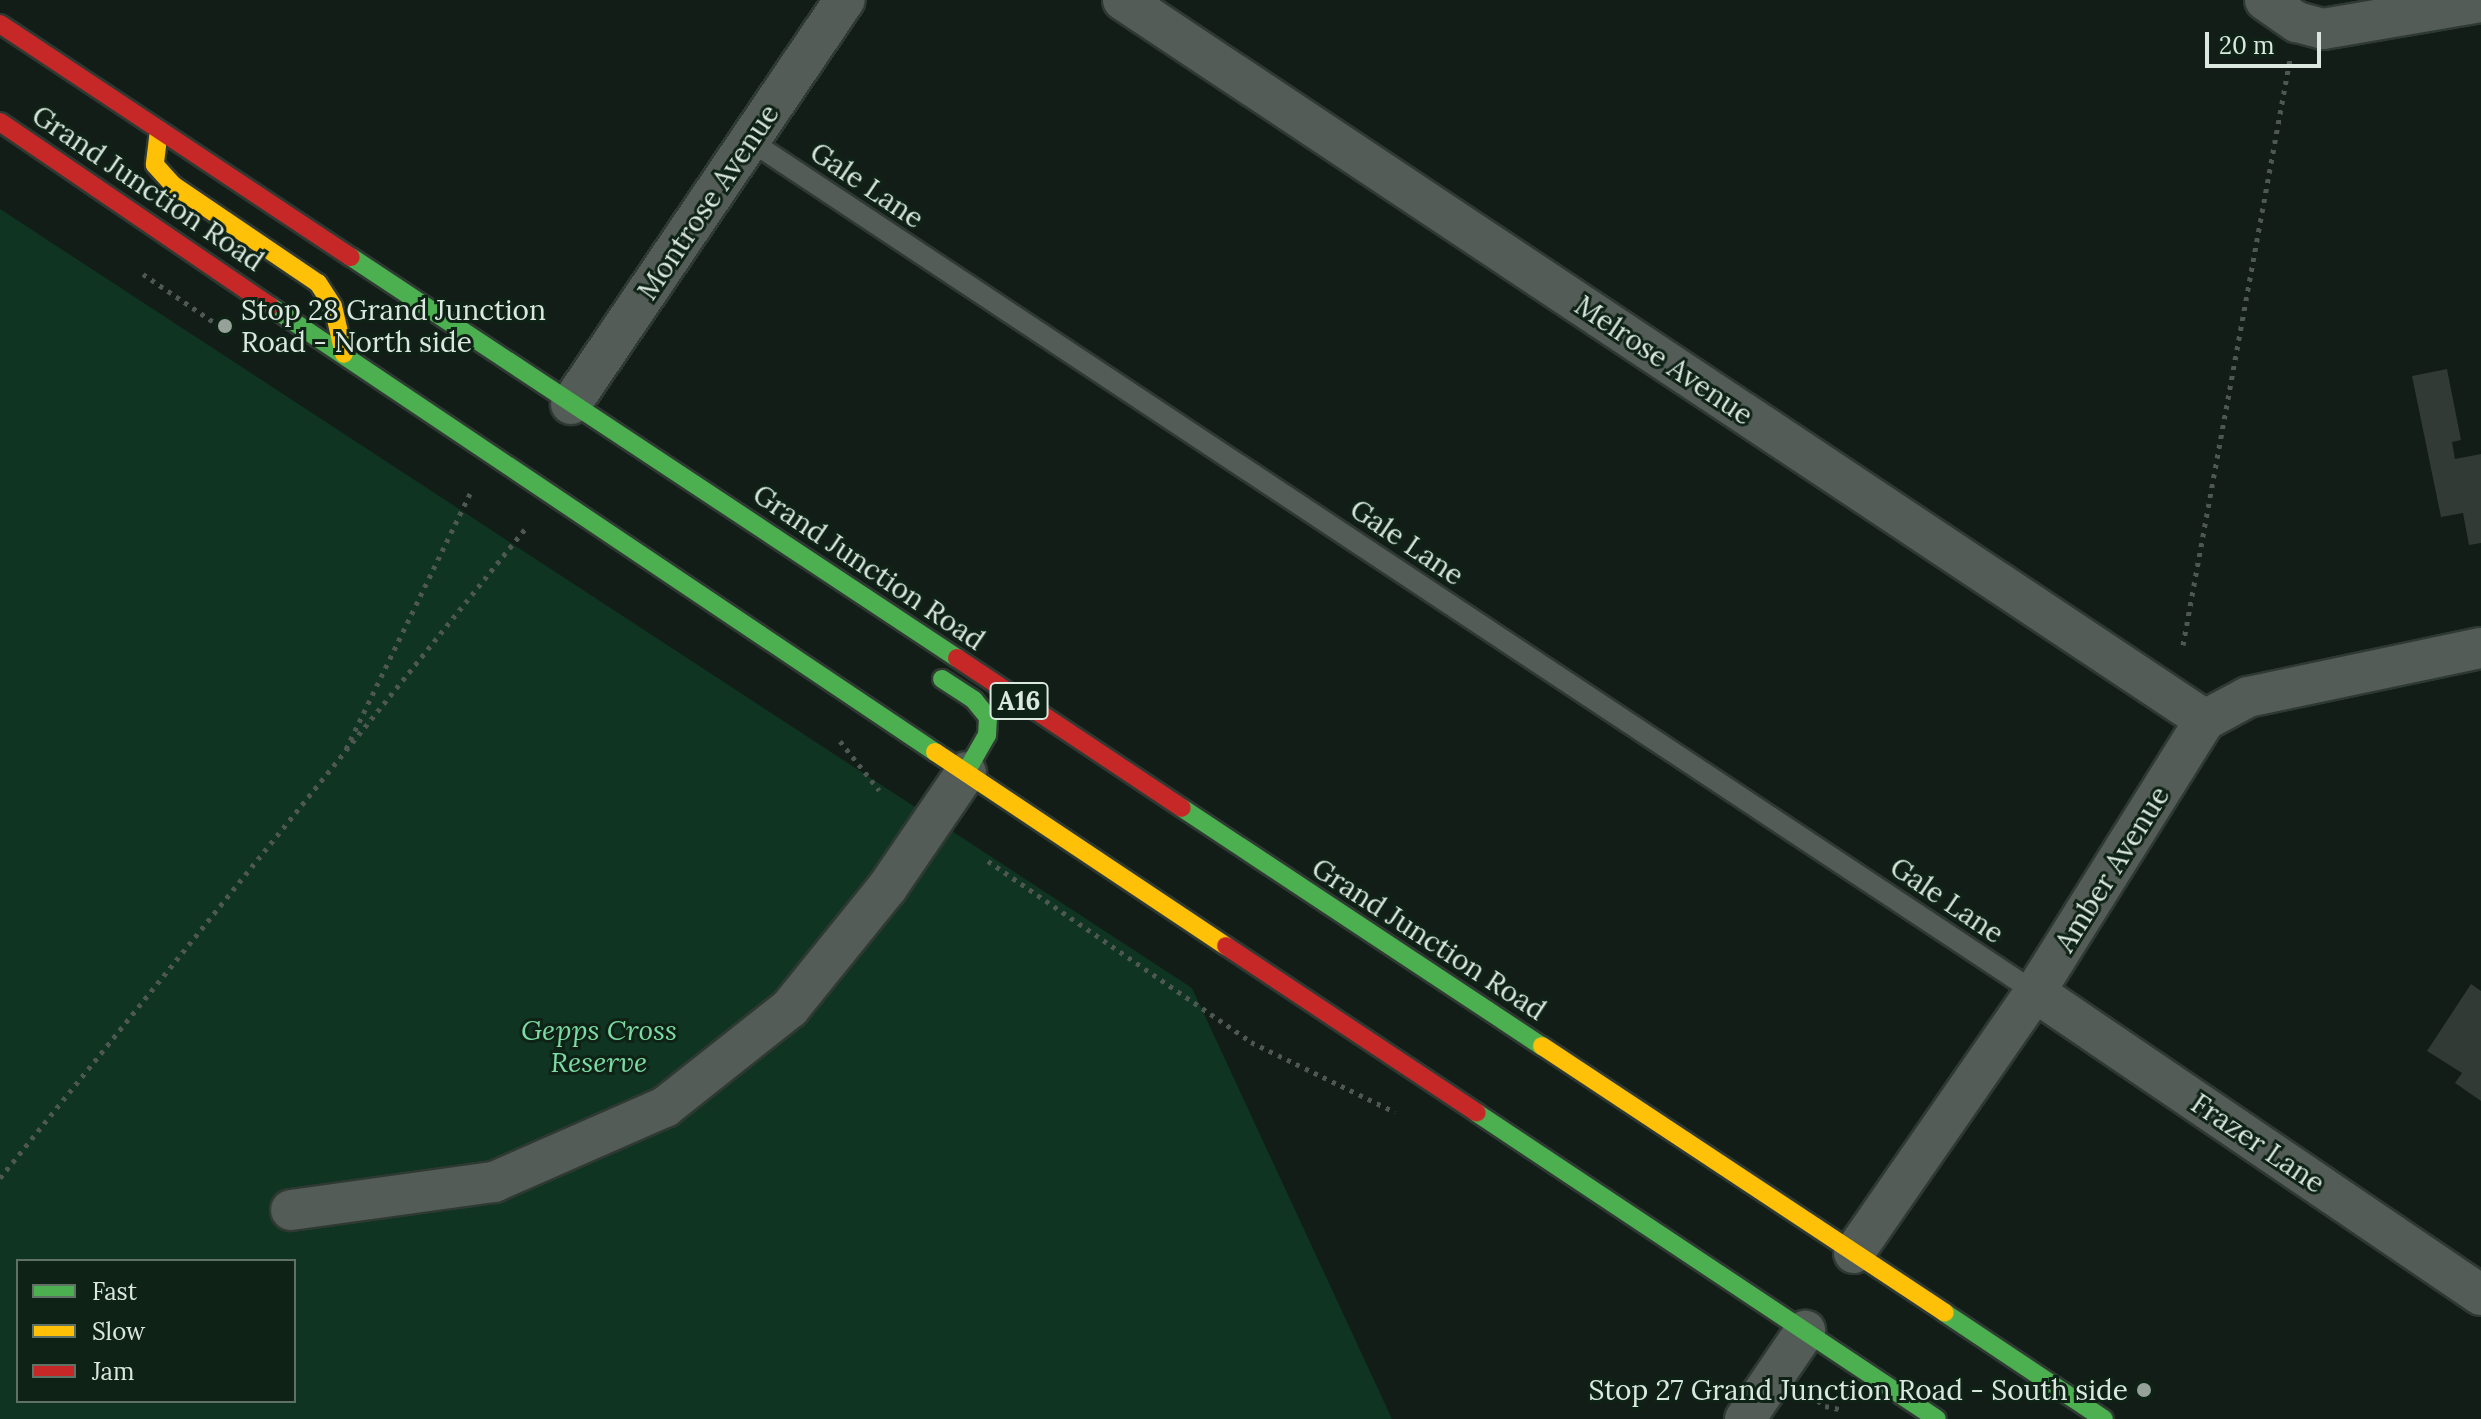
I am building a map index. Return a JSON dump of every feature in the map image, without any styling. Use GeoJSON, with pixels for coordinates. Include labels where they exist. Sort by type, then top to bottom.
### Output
{"type":"FeatureCollection","features":[{"type":"Feature","properties":{"kind":"highway","name":"Grand Junction Road"},"geometry":{"type":"LineString","coordinates":[[0,24],[2104,1419]]}},
{"type":"Feature","properties":{"kind":"highway","name":"Grand Junction Road"},"geometry":{"type":"LineString","coordinates":[[0,122],[966,772],[1937,1419]]}},
{"type":"Feature","properties":{"kind":"highway","name":"Grand Junction Road"},"geometry":{"type":"LineString","coordinates":[[159,130],[155,165],[173,185],[318,283],[333,306],[344,354]]}},
{"type":"Feature","properties":{"kind":"highway","name":"Grand Junction Road"},"geometry":{"type":"LineString","coordinates":[[724,504],[735,536]]}},
{"type":"Feature","properties":{"kind":"highway","name":"Grand Junction Road"},"geometry":{"type":"LineString","coordinates":[[922,665],[974,700],[988,717],[987,735],[966,772]]}},
{"type":"Feature","properties":{"kind":"street","name":"Montrose Avenue"},"geometry":{"type":"LineString","coordinates":[[571,404],[845,0]]}},
{"type":"Feature","properties":{"kind":"street","name":"Melrose Avenue"},"geometry":{"type":"LineString","coordinates":[[1123,0],[2205,720]]}},
{"type":"Feature","properties":{"kind":"street"},"geometry":{"type":"LineString","coordinates":[[2281,11],[2323,29],[2481,2]]}},
{"type":"Feature","properties":{"kind":"street","name":"Amber Avenue"},"geometry":{"type":"LineString","coordinates":[[1854,1253],[2035,992],[2205,720],[2248,697],[2481,648]]}},
{"type":"Feature","properties":{"kind":"street"},"geometry":{"type":"LineString","coordinates":[[291,1210],[494,1182],[665,1107],[790,1008],[887,888],[966,772]]}},
{"type":"Feature","properties":{"kind":"street","name":"Frazer Lane"},"geometry":{"type":"LineString","coordinates":[[2035,992],[2481,1295]]}},
{"type":"Feature","properties":{"kind":"street"},"geometry":{"type":"LineString","coordinates":[[1745,1419],[1805,1331]]}},
{"type":"Feature","properties":{"kind":"lane","name":"Gale Lane"},"geometry":{"type":"LineString","coordinates":[[749,140],[2035,992]]}},
{"type":"Feature","properties":{"kind":"path"},"geometry":{"type":"LineString","coordinates":[[2183,645],[2281,11]]}},
{"type":"Feature","properties":{"kind":"path"},"geometry":{"type":"LineString","coordinates":[[342,757],[472,491]]}},
{"type":"Feature","properties":{"kind":"path"},"geometry":{"type":"LineString","coordinates":[[0,1178],[527,527]]}},
{"type":"Feature","properties":{"kind":"path"},"geometry":{"type":"LineString","coordinates":[[988,861],[1251,1042],[1401,1115]]}},
{"type":"Feature","properties":{"kind":"path"},"geometry":{"type":"LineString","coordinates":[[1810,1394],[1825,1406],[1850,1411]]}},
{"type":"Feature","properties":{"kind":"green space","name":"Gepps Cross Reserve"},"geometry":{"type":"Polygon","coordinates":[[[0,209],[1192,988],[1392,1419],[0,1419],[0,209]]]}},
{"type":"Feature","properties":{"kind":"building"},"geometry":{"type":"Polygon","coordinates":[[[2447,369],[2461,440],[2452,442],[2455,459],[2481,454],[2481,543],[2469,545],[2463,513],[2441,517],[2412,376],[2447,369]]]}},
{"type":"Feature","properties":{"kind":"building"},"geometry":{"type":"Polygon","coordinates":[[[2471,984],[2481,991],[2481,1101],[2455,1083],[2462,1073],[2427,1051],[2471,984]]]}},
{"type":"Feature","properties":{"kind":"traffic: fast"},"geometry":{"type":"LineString","coordinates":[[351,257],[957,658]]}},
{"type":"Feature","properties":{"kind":"traffic: fast"},"geometry":{"type":"LineString","coordinates":[[270,306],[935,752]]}},
{"type":"Feature","properties":{"kind":"traffic: fast"},"geometry":{"type":"LineString","coordinates":[[942,679],[974,700],[988,717],[987,735],[966,772]]}},
{"type":"Feature","properties":{"kind":"traffic: fast"},"geometry":{"type":"LineString","coordinates":[[1182,808],[1542,1046]]}},
{"type":"Feature","properties":{"kind":"traffic: fast"},"geometry":{"type":"LineString","coordinates":[[1477,1113],[1937,1419]]}},
{"type":"Feature","properties":{"kind":"traffic: fast"},"geometry":{"type":"LineString","coordinates":[[1945,1313],[2104,1419]]}},
{"type":"Feature","properties":{"kind":"traffic: slow"},"geometry":{"type":"LineString","coordinates":[[159,130],[155,165],[173,185],[318,283],[333,306],[344,354]]}},
{"type":"Feature","properties":{"kind":"traffic: slow"},"geometry":{"type":"LineString","coordinates":[[935,752],[1226,946]]}},
{"type":"Feature","properties":{"kind":"traffic: slow"},"geometry":{"type":"LineString","coordinates":[[1542,1046],[1945,1313]]}},
{"type":"Feature","properties":{"kind":"traffic: jam"},"geometry":{"type":"LineString","coordinates":[[0,24],[351,257]]}},
{"type":"Feature","properties":{"kind":"traffic: jam"},"geometry":{"type":"LineString","coordinates":[[0,122],[270,306]]}},
{"type":"Feature","properties":{"kind":"traffic: jam"},"geometry":{"type":"LineString","coordinates":[[957,658],[1182,808]]}},
{"type":"Feature","properties":{"kind":"traffic: jam"},"geometry":{"type":"LineString","coordinates":[[1226,946],[1477,1113]]}},
{"type":"Feature","properties":{"kind":"place","name":"Stop 28 Grand Junction Road - North side"},"geometry":{"type":"Point","coordinates":[225,326]}},
{"type":"Feature","properties":{"kind":"place","name":"Stop 27 Grand Junction Road - South side"},"geometry":{"type":"Point","coordinates":[2144,1390]}}]}
